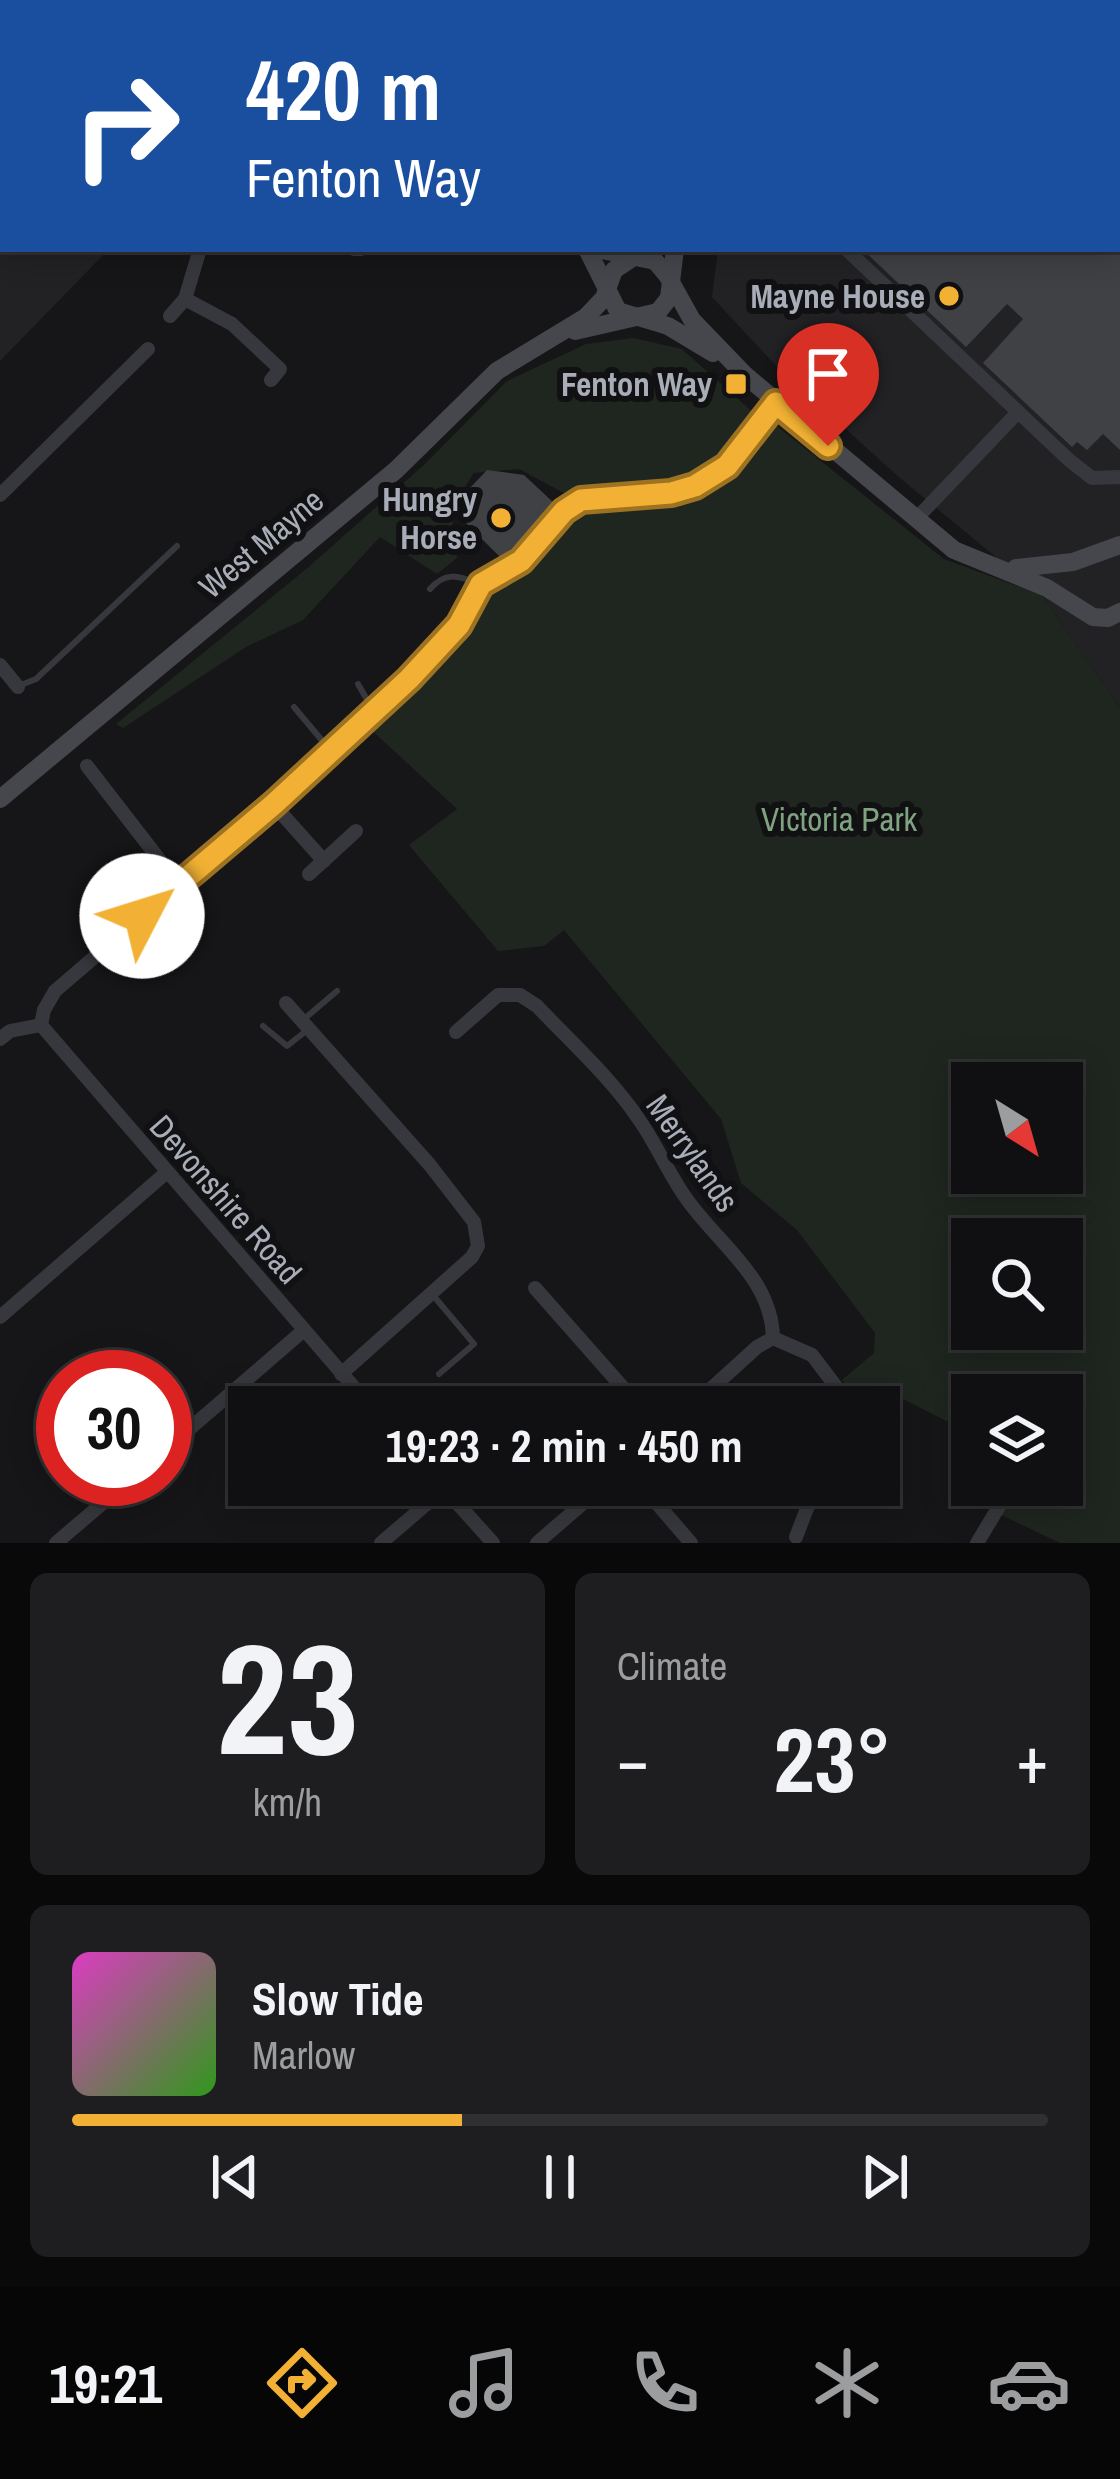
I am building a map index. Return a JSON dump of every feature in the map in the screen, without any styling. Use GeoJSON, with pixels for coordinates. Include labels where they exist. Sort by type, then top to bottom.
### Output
{"type":"FeatureCollection","features":[{"type":"Feature","properties":{"kind":"main road"},"geometry":{"type":"LineString","coordinates":[[589,252],[618,311],[668,326],[745,375]]}},
{"type":"Feature","properties":{"kind":"main road"},"geometry":{"type":"LineString","coordinates":[[641,318],[664,305],[675,252]]}},
{"type":"Feature","properties":{"kind":"main road"},"geometry":{"type":"LineString","coordinates":[[640,253],[655,261],[692,320],[745,375],[954,550],[1047,588],[1098,618],[1120,612]]}},
{"type":"Feature","properties":{"kind":"main road","name":"West Mayne"},"geometry":{"type":"LineString","coordinates":[[0,799],[396,470],[478,387],[596,309],[614,270],[640,253]]}},
{"type":"Feature","properties":{"kind":"main road","name":"West Mayne"},"geometry":{"type":"LineString","coordinates":[[559,335],[641,318]]}},
{"type":"Feature","properties":{"kind":"main road"},"geometry":{"type":"LineString","coordinates":[[999,567],[1033,568],[1120,545]]}},
{"type":"Feature","properties":{"kind":"main road"},"geometry":{"type":"LineString","coordinates":[[1083,612],[1070,588],[1072,573],[1091,556],[1120,560]]}},
{"type":"Feature","properties":{"kind":"street"},"geometry":{"type":"LineString","coordinates":[[170,316],[185,299],[199,252]]}},
{"type":"Feature","properties":{"kind":"street"},"geometry":{"type":"LineString","coordinates":[[849,252],[1092,478],[1120,477]]}},
{"type":"Feature","properties":{"kind":"street"},"geometry":{"type":"LineString","coordinates":[[185,299],[232,324],[276,374],[292,356]]}},
{"type":"Feature","properties":{"kind":"street"},"geometry":{"type":"LineString","coordinates":[[0,495],[148,349]]}},
{"type":"Feature","properties":{"kind":"street"},"geometry":{"type":"LineString","coordinates":[[0,1039],[10,1031],[41,1025],[55,992],[274,804],[459,625],[481,584],[521,561],[564,511],[581,500],[671,493],[695,486],[727,466],[776,403]]}},
{"type":"Feature","properties":{"kind":"street"},"geometry":{"type":"LineString","coordinates":[[916,519],[1018,412]]}},
{"type":"Feature","properties":{"kind":"street"},"geometry":{"type":"LineString","coordinates":[[0,665],[18,687]]}},
{"type":"Feature","properties":{"kind":"street"},"geometry":{"type":"LineString","coordinates":[[87,766],[179,885]]}},
{"type":"Feature","properties":{"kind":"street"},"geometry":{"type":"LineString","coordinates":[[274,804],[324,861]]}},
{"type":"Feature","properties":{"kind":"street"},"geometry":{"type":"LineString","coordinates":[[309,874],[356,831]]}},
{"type":"Feature","properties":{"kind":"street","name":"Merrylands"},"geometry":{"type":"LineString","coordinates":[[456,1032],[498,995],[520,995],[537,1006],[637,1116],[685,1198],[746,1268],[766,1300],[773,1338]]}},
{"type":"Feature","properties":{"kind":"street"},"geometry":{"type":"LineString","coordinates":[[286,1003],[429,1164],[476,1228],[478,1246],[472,1257],[341,1375]]}},
{"type":"Feature","properties":{"kind":"street","name":"Devonshire Road"},"geometry":{"type":"LineString","coordinates":[[41,1025],[351,1386]]}},
{"type":"Feature","properties":{"kind":"street"},"geometry":{"type":"LineString","coordinates":[[0,1317],[167,1172]]}},
{"type":"Feature","properties":{"kind":"street"},"geometry":{"type":"LineString","coordinates":[[536,1288],[622,1386]]}},
{"type":"Feature","properties":{"kind":"street"},"geometry":{"type":"LineString","coordinates":[[192,1427],[304,1330]]}},
{"type":"Feature","properties":{"kind":"street"},"geometry":{"type":"LineString","coordinates":[[714,1386],[773,1338],[812,1355],[835,1386]]}},
{"type":"Feature","properties":{"kind":"street"},"geometry":{"type":"LineString","coordinates":[[56,1543],[99,1506]]}},
{"type":"Feature","properties":{"kind":"street"},"geometry":{"type":"LineString","coordinates":[[381,1543],[422,1506]]}},
{"type":"Feature","properties":{"kind":"street"},"geometry":{"type":"LineString","coordinates":[[460,1506],[493,1543]]}},
{"type":"Feature","properties":{"kind":"street"},"geometry":{"type":"LineString","coordinates":[[537,1543],[580,1506]]}},
{"type":"Feature","properties":{"kind":"street"},"geometry":{"type":"LineString","coordinates":[[659,1506],[691,1543]]}},
{"type":"Feature","properties":{"kind":"street"},"geometry":{"type":"LineString","coordinates":[[796,1537],[808,1506]]}},
{"type":"Feature","properties":{"kind":"street"},"geometry":{"type":"LineString","coordinates":[[977,1543],[1001,1506]]}},
{"type":"Feature","properties":{"kind":"lane"},"geometry":{"type":"LineString","coordinates":[[18,687],[36,679],[177,546]]}},
{"type":"Feature","properties":{"kind":"lane"},"geometry":{"type":"LineString","coordinates":[[430,589],[438,580],[456,575],[481,584]]}},
{"type":"Feature","properties":{"kind":"lane"},"geometry":{"type":"LineString","coordinates":[[358,684],[373,710]]}},
{"type":"Feature","properties":{"kind":"lane"},"geometry":{"type":"LineString","coordinates":[[294,707],[330,750]]}},
{"type":"Feature","properties":{"kind":"lane"},"geometry":{"type":"LineString","coordinates":[[142,916],[143,872],[158,857]]}},
{"type":"Feature","properties":{"kind":"lane"},"geometry":{"type":"LineString","coordinates":[[263,1026],[287,1046],[337,991]]}},
{"type":"Feature","properties":{"kind":"lane"},"geometry":{"type":"LineString","coordinates":[[432,1294],[474,1344],[439,1374]]}},
{"type":"Feature","properties":{"kind":"shaded area"},"geometry":{"type":"Polygon","coordinates":[[[0,252],[106,252],[0,361],[0,252]]]}},
{"type":"Feature","properties":{"kind":"shaded area"},"geometry":{"type":"Polygon","coordinates":[[[718,252],[1120,252],[1120,708],[1042,595],[901,479],[778,368],[712,297],[718,252]]]}},
{"type":"Feature","properties":{"kind":"green space"},"geometry":{"type":"Polygon","coordinates":[[[633,338],[682,349],[755,414],[721,455],[674,488],[564,493],[519,469],[474,473],[451,508],[457,558],[437,574],[380,537],[303,620],[246,647],[123,728],[116,724],[305,570],[425,464],[507,381],[586,344],[633,338]]]}},
{"type":"Feature","properties":{"kind":"green space","name":"Victoria Park"},"geometry":{"type":"Polygon","coordinates":[[[777,426],[944,559],[1042,595],[1120,708],[1120,1543],[1060,1543],[992,1506],[1083,1506],[1083,1374],[951,1374],[951,1423],[900,1398],[900,1386],[847,1386],[842,1380],[874,1353],[875,1333],[797,1230],[741,1183],[721,1119],[564,930],[544,946],[498,951],[409,845],[457,809],[366,725],[492,590],[520,573],[574,512],[588,505],[678,506],[725,483],[777,426]]]}},
{"type":"Feature","properties":{"kind":"building"},"geometry":{"type":"Polygon","coordinates":[[[865,252],[1120,252],[1120,450],[1103,434],[1087,450],[1077,442],[1072,447],[983,363],[1023,319],[1007,304],[966,347],[865,252]]]}},
{"type":"Feature","properties":{"kind":"building","name":"Hungry Horse"},"geometry":{"type":"Polygon","coordinates":[[[487,470],[524,475],[555,504],[502,559],[451,508],[487,470]]]}},
{"type":"Feature","properties":{"kind":"place","name":"Mayne House"},"geometry":{"type":"Point","coordinates":[949,296]}},
{"type":"Feature","properties":{"kind":"place","name":"Fenton Way"},"geometry":{"type":"Point","coordinates":[736,384]}},
{"type":"Feature","properties":{"kind":"place","name":"Hungry Horse"},"geometry":{"type":"Point","coordinates":[501,518]}},
{"type":"Feature","properties":{"kind":"route"},"geometry":{"type":"LineString","coordinates":[[142,916],[274,804],[409,679],[459,625],[481,584],[521,561],[564,511],[581,500],[671,493],[695,486],[727,466],[776,403],[828,446]]}}]}
